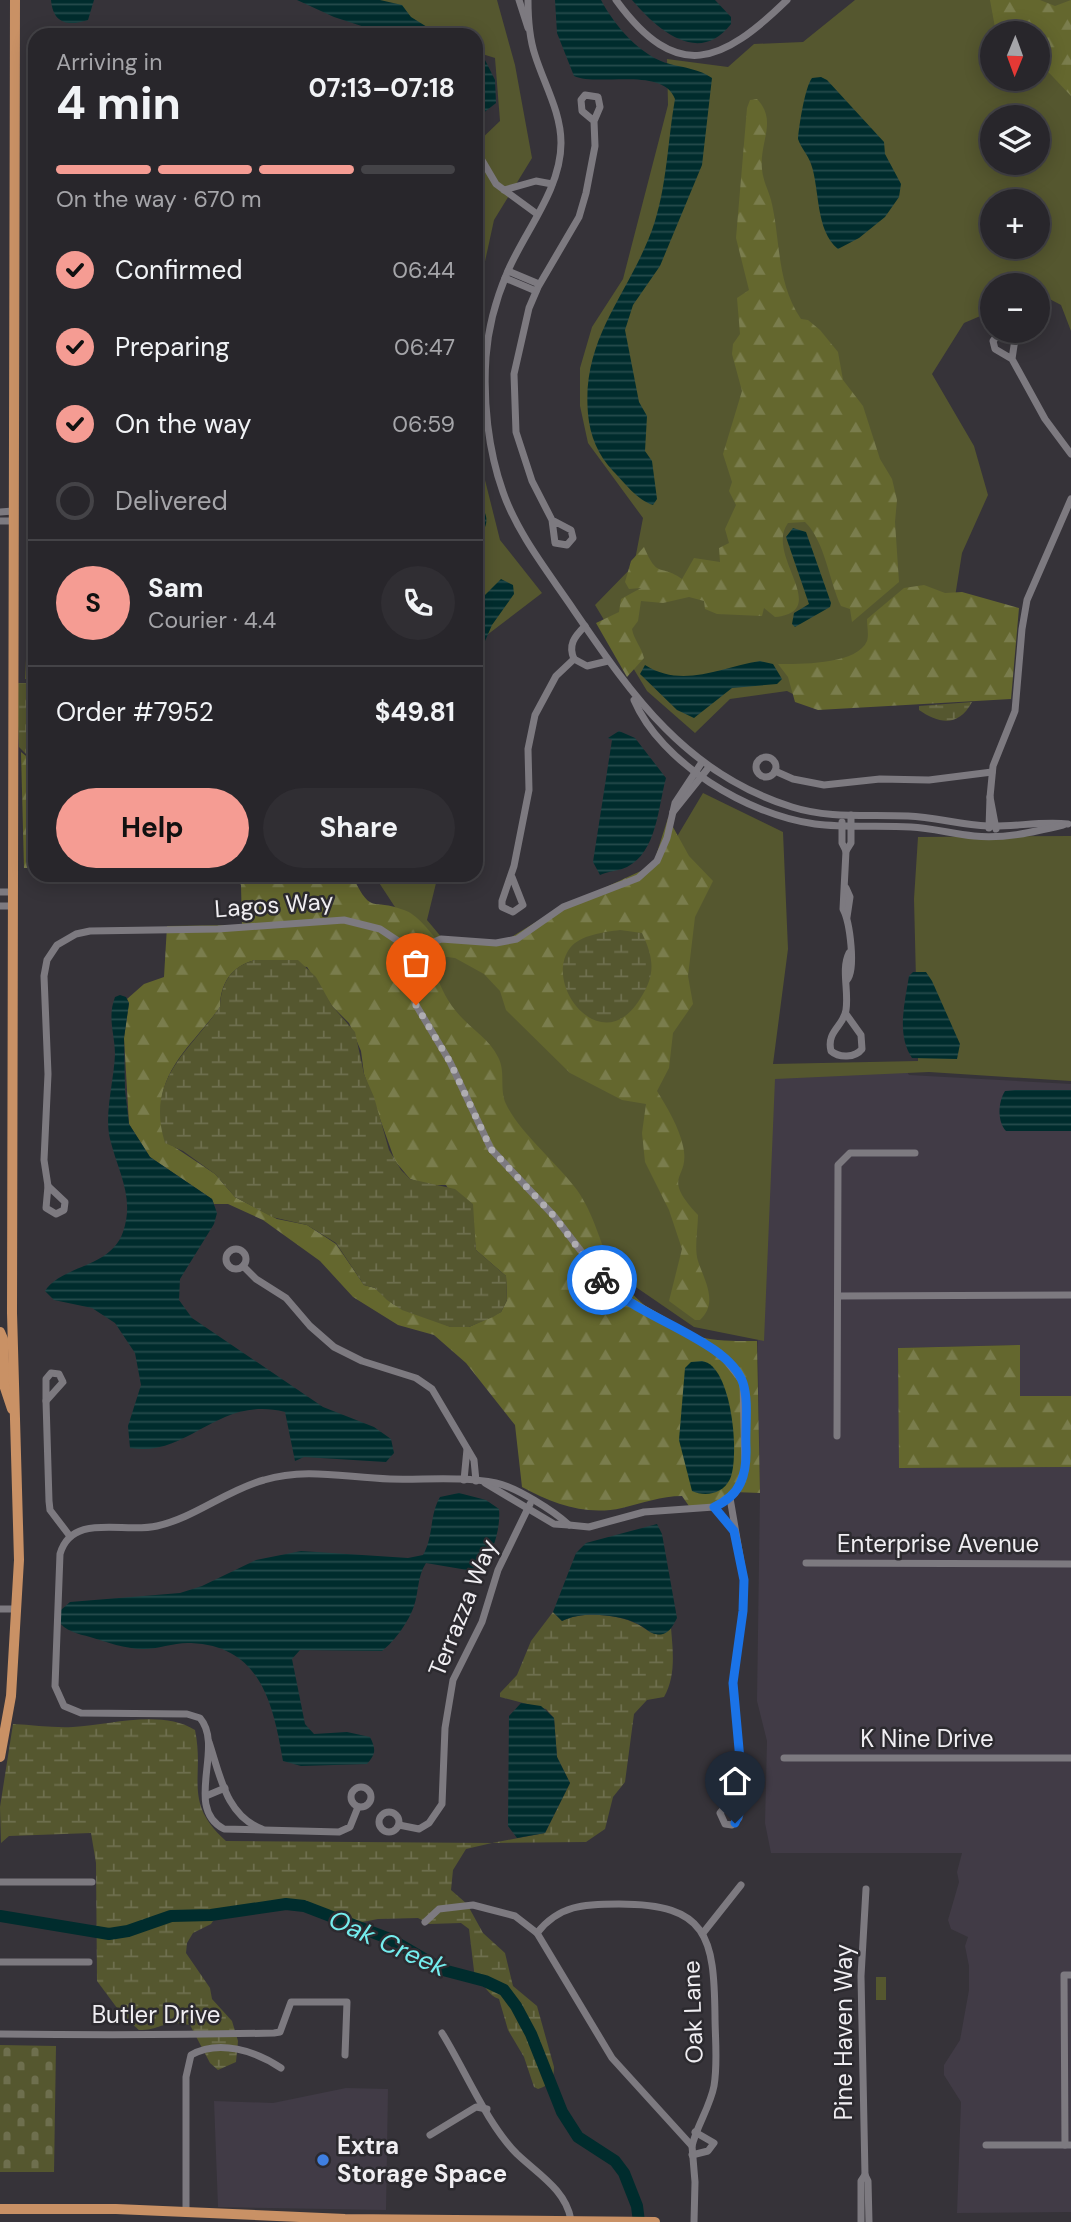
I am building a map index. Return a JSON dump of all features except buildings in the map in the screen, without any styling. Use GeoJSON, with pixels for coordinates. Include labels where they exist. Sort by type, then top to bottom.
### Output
{"type":"FeatureCollection","features":[{"type":"Feature","properties":{"kind":"main road"},"geometry":{"type":"LineString","coordinates":[[0,1757],[11,1696],[18,1609],[6,906],[12,680],[15,0]]}},
{"type":"Feature","properties":{"kind":"main road"},"geometry":{"type":"LineString","coordinates":[[0,1332],[4,1339],[6,1395],[16,1418]]}},
{"type":"Feature","properties":{"kind":"main road"},"geometry":{"type":"LineString","coordinates":[[0,2209],[182,2217],[655,2222]]}},
{"type":"Feature","properties":{"kind":"street"},"geometry":{"type":"LineString","coordinates":[[519,0],[559,124],[561,161],[507,275],[492,321],[486,373],[491,446],[503,492],[533,550],[630,693],[640,714],[659,741],[698,774],[787,818],[842,826],[914,827],[993,836],[1034,833],[1070,824]]}},
{"type":"Feature","properties":{"kind":"street"},"geometry":{"type":"LineString","coordinates":[[528,0],[529,32]]}},
{"type":"Feature","properties":{"kind":"street"},"geometry":{"type":"LineString","coordinates":[[616,0],[655,44],[677,53],[698,55],[733,46],[756,31],[787,0]]}},
{"type":"Feature","properties":{"kind":"street"},"geometry":{"type":"LineString","coordinates":[[552,520],[541,502],[523,459],[514,407],[514,374],[519,340],[537,288],[579,217],[592,171],[594,121]]}},
{"type":"Feature","properties":{"kind":"street"},"geometry":{"type":"LineString","coordinates":[[483,165],[486,172],[505,190],[537,214]]}},
{"type":"Feature","properties":{"kind":"street"},"geometry":{"type":"LineString","coordinates":[[505,190],[530,182],[552,184]]}},
{"type":"Feature","properties":{"kind":"street"},"geometry":{"type":"LineString","coordinates":[[507,275],[537,288]]}},
{"type":"Feature","properties":{"kind":"street"},"geometry":{"type":"LineString","coordinates":[[1012,359],[1045,419],[1071,454]]}},
{"type":"Feature","properties":{"kind":"street"},"geometry":{"type":"LineString","coordinates":[[993,836],[990,797],[992,772],[1015,711],[1020,643],[1027,600],[1071,499]]}},
{"type":"Feature","properties":{"kind":"street"},"geometry":{"type":"LineString","coordinates":[[0,512],[13,516]]}},
{"type":"Feature","properties":{"kind":"street"},"geometry":{"type":"LineString","coordinates":[[0,521],[13,516]]}},
{"type":"Feature","properties":{"kind":"street"},"geometry":{"type":"LineString","coordinates":[[512,877],[523,905],[513,912],[502,907],[502,901],[512,877],[528,790],[528,749],[535,715],[550,685],[574,659],[572,642],[585,626]]}},
{"type":"Feature","properties":{"kind":"street"},"geometry":{"type":"LineString","coordinates":[[574,659],[587,666],[608,661]]}},
{"type":"Feature","properties":{"kind":"street"},"geometry":{"type":"LineString","coordinates":[[630,693],[705,764],[741,785],[791,807],[842,815],[910,816],[992,826],[1037,822],[1070,824]]}},
{"type":"Feature","properties":{"kind":"street"},"geometry":{"type":"LineString","coordinates":[[271,1831],[254,1826],[240,1816],[225,1788],[203,1722],[192,1715],[81,1713],[67,1709],[61,1703],[55,1686],[60,1554],[69,1535],[86,1529],[158,1526],[245,1485],[286,1475],[330,1472],[376,1479],[478,1481],[509,1487],[530,1504],[569,1525],[589,1527],[644,1512],[714,1507],[730,1498],[742,1484],[746,1470],[743,1382],[725,1359],[710,1348],[611,1290],[554,1216],[491,1149],[450,1062],[416,1005],[408,974],[413,951],[441,939],[496,943],[517,939],[563,907],[638,878],[657,862],[675,803],[705,764]]}},
{"type":"Feature","properties":{"kind":"street"},"geometry":{"type":"LineString","coordinates":[[775,771],[793,779],[824,785],[880,779],[929,780],[992,772]]}},
{"type":"Feature","properties":{"kind":"street"},"geometry":{"type":"LineString","coordinates":[[842,815],[842,843],[846,851]]}},
{"type":"Feature","properties":{"kind":"street"},"geometry":{"type":"LineString","coordinates":[[846,1014],[861,1035],[862,1049],[854,1055],[838,1055],[831,1051],[830,1040],[846,1014],[845,972],[849,953],[847,916],[850,897],[846,888],[846,851],[850,843],[851,815]]}},
{"type":"Feature","properties":{"kind":"street","name":"Lagos Way"},"geometry":{"type":"LineString","coordinates":[[48,1186],[44,1160],[48,1074],[44,976],[47,960],[63,941],[90,931],[218,929],[335,919],[380,929],[413,951]]}},
{"type":"Feature","properties":{"kind":"street"},"geometry":{"type":"LineString","coordinates":[[837,1436],[838,1165],[850,1153],[915,1153]]}},
{"type":"Feature","properties":{"kind":"street"},"geometry":{"type":"LineString","coordinates":[[243,1266],[256,1279],[286,1298],[310,1326],[334,1347],[362,1361],[425,1383],[438,1396],[474,1460],[478,1481]]}},
{"type":"Feature","properties":{"kind":"street"},"geometry":{"type":"LineString","coordinates":[[838,1296],[1071,1295]]}},
{"type":"Feature","properties":{"kind":"street"},"geometry":{"type":"LineString","coordinates":[[46,1401],[50,1510],[69,1535]]}},
{"type":"Feature","properties":{"kind":"street"},"geometry":{"type":"LineString","coordinates":[[464,1480],[467,1449]]}},
{"type":"Feature","properties":{"kind":"street"},"geometry":{"type":"LineString","coordinates":[[730,1498],[742,1563],[744,1595],[734,1673],[740,1760],[734,1796]]}},
{"type":"Feature","properties":{"kind":"street","name":"Terrazza Way"},"geometry":{"type":"LineString","coordinates":[[398,1825],[419,1829],[429,1823],[442,1804],[445,1728],[453,1680],[481,1622],[498,1570],[530,1504]]}},
{"type":"Feature","properties":{"kind":"street"},"geometry":{"type":"LineString","coordinates":[[714,1507],[734,1531]]}},
{"type":"Feature","properties":{"kind":"street","name":"Enterprise Avenue"},"geometry":{"type":"LineString","coordinates":[[806,1563],[1071,1564]]}},
{"type":"Feature","properties":{"kind":"street"},"geometry":{"type":"LineString","coordinates":[[0,1609],[18,1609]]}},
{"type":"Feature","properties":{"kind":"street"},"geometry":{"type":"LineString","coordinates":[[207,1738],[206,1796],[210,1816],[219,1827],[235,1831],[343,1831],[352,1823],[358,1807]]}},
{"type":"Feature","properties":{"kind":"street","name":"K Nine Drive"},"geometry":{"type":"LineString","coordinates":[[784,1758],[1071,1758]]}},
{"type":"Feature","properties":{"kind":"street"},"geometry":{"type":"LineString","coordinates":[[206,1796],[225,1788]]}},
{"type":"Feature","properties":{"kind":"street"},"geometry":{"type":"LineString","coordinates":[[0,1882],[92,1882]]}},
{"type":"Feature","properties":{"kind":"street"},"geometry":{"type":"LineString","coordinates":[[703,1933],[741,1885]]}},
{"type":"Feature","properties":{"kind":"street","name":"Pine Haven Way"},"geometry":{"type":"LineString","coordinates":[[866,1889],[861,1976],[865,2175],[868,2181],[869,2222]]}},
{"type":"Feature","properties":{"kind":"street","name":"Oak Lane"},"geometry":{"type":"LineString","coordinates":[[537,1933],[549,1918],[561,1911],[592,1905],[624,1904],[670,1910],[691,1921],[703,1933],[713,1962],[715,2078],[708,2109],[695,2132],[692,2146],[694,2222]]}},
{"type":"Feature","properties":{"kind":"street"},"geometry":{"type":"LineString","coordinates":[[425,1922],[439,1909],[473,1905],[515,1916],[537,1933],[612,2058],[692,2146]]}},
{"type":"Feature","properties":{"kind":"street"},"geometry":{"type":"LineString","coordinates":[[0,1962],[89,1962]]}},
{"type":"Feature","properties":{"kind":"street"},"geometry":{"type":"LineString","coordinates":[[986,2145],[1068,2145],[1064,1975],[1071,1975]]}},
{"type":"Feature","properties":{"kind":"street","name":"Butler Drive"},"geometry":{"type":"LineString","coordinates":[[0,2034],[143,2037],[169,2032],[280,2032],[291,2002],[346,2002],[345,2055]]}},
{"type":"Feature","properties":{"kind":"street"},"geometry":{"type":"LineString","coordinates":[[442,2033],[514,2150],[559,2192],[567,2205],[569,2221]]}},
{"type":"Feature","properties":{"kind":"street"},"geometry":{"type":"LineString","coordinates":[[182,2217],[186,2077],[191,2055],[207,2048],[232,2048],[270,2060],[281,2068]]}},
{"type":"Feature","properties":{"kind":"street"},"geometry":{"type":"LineString","coordinates":[[430,2134],[475,2108],[487,2109]]}},
{"type":"Feature","properties":{"kind":"street"},"geometry":{"type":"LineString","coordinates":[[692,2155],[708,2151],[714,2143],[695,2132]]}},
{"type":"Feature","properties":{"kind":"street","name":"Pine Haven Way"},"geometry":{"type":"LineString","coordinates":[[861,2222],[861,2181],[865,2175]]}},
{"type":"Feature","properties":{"kind":"shaded area"},"geometry":{"type":"Polygon","coordinates":[[[905,1069],[909,1075],[1071,1084],[1071,1396],[1020,1396],[1020,1345],[898,1348],[900,1468],[1071,1467],[1071,2212],[957,2213],[961,2102],[944,2075],[944,2065],[960,2040],[969,1990],[969,1966],[965,1946],[968,1937],[951,1929],[948,1920],[959,1882],[957,1872],[962,1853],[771,1853],[765,1823],[767,1741],[757,1701],[760,1492],[754,1091],[758,1075],[905,1069]]]}},
{"type":"Feature","properties":{"kind":"shaded area"},"geometry":{"type":"Polygon","coordinates":[[[346,2088],[388,2089],[386,2210],[218,2207],[214,2101],[273,2103],[346,2088]]]}},
{"type":"Feature","properties":{"kind":"green space"},"geometry":{"type":"Polygon","coordinates":[[[370,0],[497,0],[515,65],[532,158],[494,220],[483,271],[483,137],[500,121],[495,58],[483,54],[483,28],[419,28],[370,0]]]}},
{"type":"Feature","properties":{"kind":"green space"},"geometry":{"type":"Polygon","coordinates":[[[855,0],[1071,0],[1071,331],[1061,305],[1050,299],[1050,273],[980,273],[980,316],[964,323],[932,374],[974,446],[988,495],[962,553],[955,597],[1002,697],[820,708],[787,691],[730,699],[695,733],[647,691],[595,605],[634,565],[643,518],[588,443],[580,406],[580,368],[592,327],[623,279],[668,105],[667,59],[728,67],[754,44],[803,42],[855,0]]]}},
{"type":"Feature","properties":{"kind":"green space"},"geometry":{"type":"Polygon","coordinates":[[[990,0],[1040,0],[1055,6],[1071,0],[1071,96],[1050,74],[1050,21],[994,21],[990,0]]]}},
{"type":"Feature","properties":{"kind":"green space"},"geometry":{"type":"Polygon","coordinates":[[[757,99],[766,115],[762,169],[771,200],[787,291],[801,319],[808,320],[820,330],[838,352],[843,380],[863,406],[880,459],[892,479],[897,500],[895,522],[899,582],[852,622],[850,609],[841,606],[822,550],[812,530],[805,522],[788,523],[783,536],[784,550],[798,593],[798,604],[791,613],[775,617],[764,608],[762,616],[717,614],[705,609],[704,601],[689,597],[663,603],[641,601],[638,621],[632,629],[644,658],[627,677],[596,623],[619,612],[621,599],[641,588],[629,589],[625,582],[631,561],[644,547],[656,567],[682,579],[694,558],[720,562],[719,548],[729,543],[725,529],[736,505],[729,491],[732,482],[723,454],[742,391],[732,354],[733,344],[740,334],[737,298],[749,290],[736,238],[747,108],[750,100],[757,99]]]}},
{"type":"Feature","properties":{"kind":"green space"},"geometry":{"type":"Polygon","coordinates":[[[483,472],[500,540],[542,593],[487,635],[483,647],[483,472]]]}},
{"type":"Feature","properties":{"kind":"green space"},"geometry":{"type":"Polygon","coordinates":[[[924,585],[945,593],[962,592],[1019,608],[1011,699],[818,710],[795,702],[788,677],[778,664],[827,662],[852,655],[867,641],[867,619],[904,588],[924,585]]]}},
{"type":"Feature","properties":{"kind":"green space"},"geometry":{"type":"Polygon","coordinates":[[[28,617],[28,679],[25,679],[28,617]]]}},
{"type":"Feature","properties":{"kind":"green space"},"geometry":{"type":"Polygon","coordinates":[[[16,683],[28,683],[28,756],[19,747],[16,683]]]}},
{"type":"Feature","properties":{"kind":"green space"},"geometry":{"type":"Polygon","coordinates":[[[972,702],[961,716],[948,721],[934,718],[919,710],[919,706],[972,702]]]}},
{"type":"Feature","properties":{"kind":"green space"},"geometry":{"type":"Polygon","coordinates":[[[21,752],[28,758],[28,868],[24,868],[21,752]]]}},
{"type":"Feature","properties":{"kind":"green space"},"geometry":{"type":"Polygon","coordinates":[[[703,793],[783,832],[788,949],[773,1064],[918,1061],[914,899],[918,837],[1071,836],[1071,1081],[929,1072],[775,1079],[764,1341],[694,1327],[611,1270],[454,1031],[408,927],[379,882],[436,882],[427,920],[458,957],[641,897],[703,793]]]}},
{"type":"Feature","properties":{"kind":"green space"},"geometry":{"type":"Polygon","coordinates":[[[668,818],[689,856],[713,881],[695,917],[688,976],[693,1004],[673,1033],[669,1068],[657,1091],[676,1124],[683,1146],[683,1166],[678,1184],[680,1191],[698,1215],[697,1256],[709,1298],[709,1306],[700,1320],[695,1320],[669,1301],[682,1249],[669,1210],[645,1162],[642,1133],[646,1104],[622,1100],[570,1073],[506,1010],[500,991],[484,974],[455,958],[440,956],[433,968],[451,1005],[494,1050],[500,1063],[506,1104],[512,1115],[577,1190],[593,1219],[612,1268],[626,1288],[660,1317],[683,1331],[717,1340],[757,1341],[760,1493],[734,1492],[714,1506],[691,1509],[682,1496],[674,1496],[609,1510],[583,1509],[546,1499],[522,1487],[515,1425],[466,1363],[434,1335],[398,1325],[353,1297],[320,1261],[263,1220],[228,1204],[214,1204],[212,1199],[150,1157],[129,1124],[124,1038],[129,1003],[127,999],[144,984],[164,977],[167,926],[242,925],[239,882],[356,882],[369,901],[409,912],[438,941],[505,941],[552,912],[643,870],[655,859],[668,818]],[[255,960],[234,971],[222,990],[220,1007],[181,1056],[166,1082],[161,1113],[170,1144],[215,1174],[235,1197],[277,1219],[307,1225],[336,1244],[364,1285],[375,1288],[393,1304],[451,1327],[469,1327],[501,1312],[507,1300],[506,1276],[476,1250],[474,1233],[446,1185],[428,1185],[410,1179],[395,1161],[364,1074],[361,1051],[349,1023],[332,1006],[307,967],[255,960]]]}},
{"type":"Feature","properties":{"kind":"green space"},"geometry":{"type":"Polygon","coordinates":[[[620,930],[642,933],[652,966],[649,982],[640,999],[625,1016],[609,1022],[594,1020],[580,1011],[570,997],[564,980],[563,963],[570,948],[580,940],[620,930]]]}},
{"type":"Feature","properties":{"kind":"green space"},"geometry":{"type":"Polygon","coordinates":[[[255,960],[298,960],[316,977],[332,1006],[355,1032],[364,1074],[374,1097],[389,1150],[401,1170],[410,1179],[455,1189],[473,1204],[476,1250],[506,1276],[507,1300],[501,1312],[469,1327],[450,1327],[402,1310],[375,1288],[364,1285],[336,1243],[307,1225],[272,1217],[235,1197],[215,1174],[183,1151],[165,1143],[160,1121],[165,1084],[173,1068],[220,1007],[229,976],[240,966],[255,960]]]}},
{"type":"Feature","properties":{"kind":"green space"},"geometry":{"type":"Polygon","coordinates":[[[1020,1345],[1020,1396],[1071,1396],[1071,1467],[899,1468],[898,1348],[1020,1345]]]}},
{"type":"Feature","properties":{"kind":"green space"},"geometry":{"type":"Polygon","coordinates":[[[553,1612],[562,1621],[589,1615],[620,1618],[656,1634],[663,1634],[671,1628],[673,1664],[668,1689],[664,1697],[647,1700],[634,1714],[625,1782],[613,1797],[605,1829],[586,1842],[492,1843],[545,1833],[570,1783],[557,1757],[554,1718],[546,1709],[500,1697],[500,1693],[517,1675],[531,1641],[553,1612]]]}},
{"type":"Feature","properties":{"kind":"green space"},"geometry":{"type":"Polygon","coordinates":[[[151,1719],[167,1720],[195,1730],[199,1801],[212,1827],[226,1841],[492,1843],[466,1849],[453,1870],[451,1890],[467,1904],[483,1933],[505,1953],[513,1986],[537,2006],[554,2067],[552,2079],[548,2084],[538,2089],[534,2087],[524,2057],[508,2030],[499,1999],[475,1979],[469,1929],[461,1923],[429,1924],[418,1918],[378,1919],[347,1925],[299,1908],[217,1915],[211,1924],[193,1933],[187,1943],[186,1953],[210,1988],[212,1999],[232,2021],[238,2041],[236,2062],[218,2070],[210,2063],[190,2025],[173,2023],[139,2030],[123,2016],[97,1981],[96,1863],[91,1833],[9,1836],[1,1843],[0,1807],[13,1724],[73,1727],[151,1719]]]}},
{"type":"Feature","properties":{"kind":"green space"},"geometry":{"type":"Polygon","coordinates":[[[876,1977],[886,1977],[886,2000],[876,2000],[876,1977]]]}},
{"type":"Feature","properties":{"kind":"green space"},"geometry":{"type":"Polygon","coordinates":[[[0,2045],[56,2046],[54,2172],[0,2172],[0,2045]]]}},
{"type":"Feature","properties":{"kind":"water"},"geometry":{"type":"Polygon","coordinates":[[[51,0],[94,0],[88,20],[68,23],[55,14],[51,0]]]}},
{"type":"Feature","properties":{"kind":"water"},"geometry":{"type":"Polygon","coordinates":[[[297,0],[380,0],[402,5],[411,17],[429,28],[368,28],[334,17],[297,0]]]}},
{"type":"Feature","properties":{"kind":"water"},"geometry":{"type":"Polygon","coordinates":[[[555,0],[601,0],[613,20],[649,55],[712,78],[702,165],[660,266],[633,305],[625,330],[639,402],[647,416],[645,451],[652,461],[657,499],[653,505],[632,491],[599,452],[589,422],[588,386],[592,360],[600,336],[646,246],[655,221],[665,176],[675,99],[668,89],[644,80],[598,80],[574,76],[557,33],[555,0]]]}},
{"type":"Feature","properties":{"kind":"water"},"geometry":{"type":"Polygon","coordinates":[[[632,0],[715,0],[731,17],[731,24],[718,36],[705,42],[692,43],[665,31],[632,0]]]}},
{"type":"Feature","properties":{"kind":"water"},"geometry":{"type":"Polygon","coordinates":[[[483,56],[495,80],[496,103],[483,113],[483,56]]]}},
{"type":"Feature","properties":{"kind":"water"},"geometry":{"type":"Polygon","coordinates":[[[821,77],[827,80],[884,142],[885,154],[901,184],[899,197],[885,217],[859,238],[838,249],[825,231],[814,174],[798,139],[809,83],[812,78],[821,77]]]}},
{"type":"Feature","properties":{"kind":"water"},"geometry":{"type":"Polygon","coordinates":[[[483,512],[485,513],[486,524],[483,530],[483,512]]]}},
{"type":"Feature","properties":{"kind":"water"},"geometry":{"type":"Polygon","coordinates":[[[793,528],[806,532],[831,603],[830,607],[795,627],[792,624],[794,613],[809,604],[786,537],[793,528]]]}},
{"type":"Feature","properties":{"kind":"water"},"geometry":{"type":"Polygon","coordinates":[[[501,579],[513,585],[514,594],[492,625],[483,646],[483,597],[501,579]]]}},
{"type":"Feature","properties":{"kind":"water"},"geometry":{"type":"Polygon","coordinates":[[[760,661],[773,664],[782,679],[777,684],[732,688],[694,718],[677,710],[640,674],[645,665],[659,672],[688,676],[760,661]]]}},
{"type":"Feature","properties":{"kind":"water"},"geometry":{"type":"Polygon","coordinates":[[[619,731],[635,738],[666,778],[655,828],[645,851],[627,867],[600,875],[593,862],[612,740],[608,738],[619,731]]]}},
{"type":"Feature","properties":{"kind":"water"},"geometry":{"type":"Polygon","coordinates":[[[913,972],[926,972],[932,981],[960,1044],[957,1059],[912,1058],[907,1049],[903,1018],[909,976],[913,972]]]}},
{"type":"Feature","properties":{"kind":"water"},"geometry":{"type":"Polygon","coordinates":[[[115,997],[126,997],[129,1003],[124,1038],[129,1124],[150,1157],[212,1199],[217,1213],[214,1224],[180,1279],[179,1300],[192,1318],[323,1407],[374,1427],[391,1439],[394,1453],[386,1462],[304,1457],[295,1461],[285,1412],[261,1409],[240,1412],[170,1444],[151,1449],[130,1448],[128,1426],[141,1385],[135,1353],[115,1323],[92,1308],[54,1300],[45,1291],[53,1282],[108,1253],[123,1232],[126,1196],[108,1129],[115,1054],[112,1012],[115,997]]]}},
{"type":"Feature","properties":{"kind":"water"},"geometry":{"type":"Polygon","coordinates":[[[1071,1090],[1071,1131],[1006,1131],[1000,1117],[1001,1100],[1005,1091],[1071,1090]]]}},
{"type":"Feature","properties":{"kind":"water"},"geometry":{"type":"Polygon","coordinates":[[[702,1361],[712,1366],[727,1394],[734,1452],[733,1468],[727,1484],[708,1494],[692,1491],[679,1440],[685,1368],[691,1362],[702,1361]]]}},
{"type":"Feature","properties":{"kind":"water"},"geometry":{"type":"Polygon","coordinates":[[[459,1493],[486,1500],[499,1509],[495,1542],[479,1572],[426,1563],[409,1618],[397,1636],[382,1651],[300,1650],[292,1659],[305,1724],[314,1734],[347,1732],[370,1737],[374,1751],[367,1764],[301,1766],[283,1761],[268,1699],[248,1666],[233,1654],[191,1643],[149,1649],[123,1647],[72,1632],[58,1620],[61,1610],[70,1602],[180,1593],[202,1586],[256,1560],[301,1551],[408,1558],[423,1555],[440,1497],[459,1493]]]}},
{"type":"Feature","properties":{"kind":"water"},"geometry":{"type":"Polygon","coordinates":[[[657,1524],[662,1534],[677,1618],[668,1632],[656,1634],[638,1624],[610,1616],[580,1616],[562,1621],[553,1612],[576,1553],[586,1543],[657,1524]]]}},
{"type":"Feature","properties":{"kind":"water"},"geometry":{"type":"Polygon","coordinates":[[[521,1703],[541,1706],[554,1718],[557,1757],[570,1783],[545,1833],[517,1838],[508,1826],[509,1716],[521,1703]]]}},
{"type":"Feature","properties":{"kind":"waterway","name":"Oak Creek"},"geometry":{"type":"LineString","coordinates":[[0,1916],[109,1934],[128,1931],[171,1916],[211,1915],[286,1904],[304,1906],[390,1939],[443,1970],[485,1981],[504,1990],[531,2034],[562,2112],[578,2137],[615,2161],[624,2173],[637,2206],[639,2222]]}},
{"type":"Feature","properties":{"kind":"way so far"},"geometry":{"type":"LineString","coordinates":[[416,1005],[450,1062],[491,1149],[554,1216],[602,1280]]}},
{"type":"Feature","properties":{"kind":"place","name":"Extra Storage Space"},"geometry":{"type":"Point","coordinates":[323,2160]}},
{"type":"Feature","properties":{"kind":"route"},"geometry":{"type":"LineString","coordinates":[[602,1280],[611,1290],[710,1348],[725,1359],[743,1382],[746,1470],[742,1484],[735,1493],[714,1507],[734,1531],[744,1580],[743,1611],[733,1683],[740,1760],[734,1796],[739,1818],[735,1823]]}}]}
